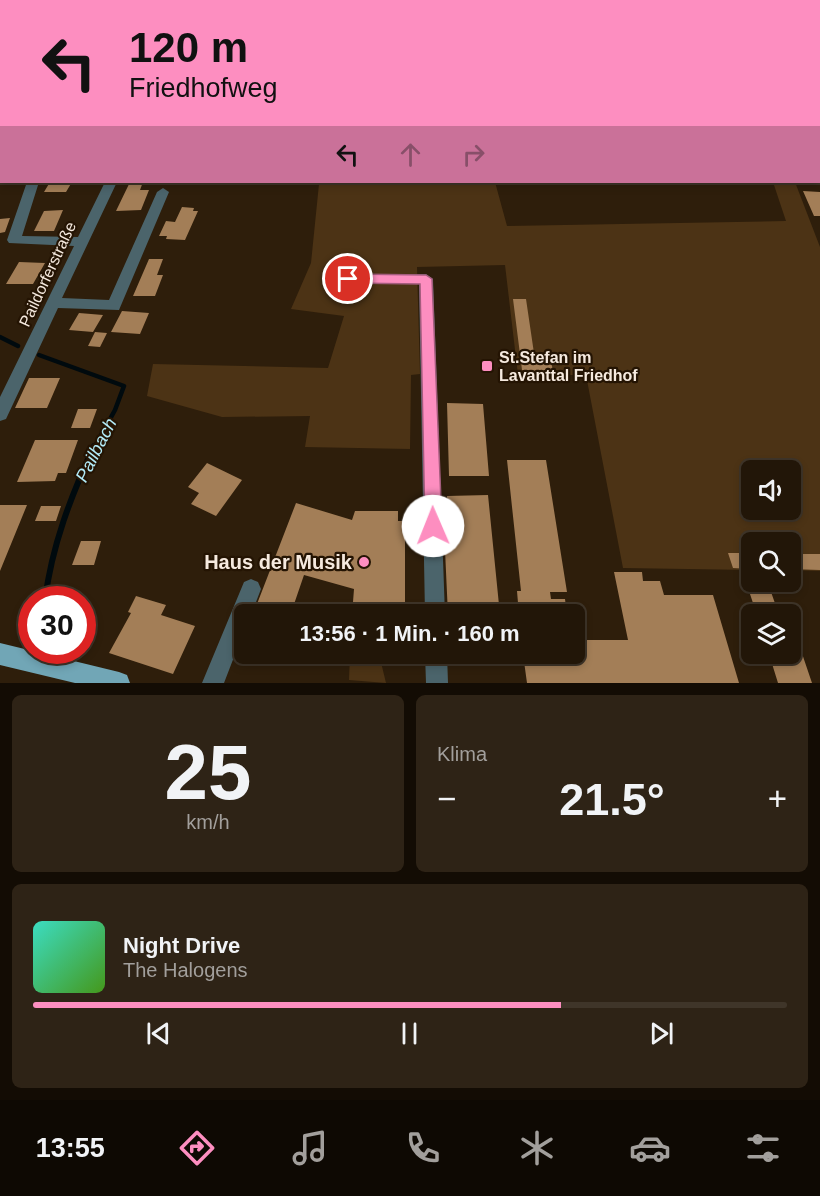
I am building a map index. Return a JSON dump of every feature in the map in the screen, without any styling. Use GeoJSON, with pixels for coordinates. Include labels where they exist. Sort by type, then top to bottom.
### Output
{"type":"FeatureCollection","features":[{"type":"Feature","properties":{"kind":"main road"},"geometry":{"type":"LineString","coordinates":[[0,654],[119,683]]}},
{"type":"Feature","properties":{"kind":"street"},"geometry":{"type":"LineString","coordinates":[[33,183],[14,240],[82,242]]}},
{"type":"Feature","properties":{"kind":"street","name":"Paildorferstraße"},"geometry":{"type":"LineString","coordinates":[[0,414],[111,183]]}},
{"type":"Feature","properties":{"kind":"street"},"geometry":{"type":"LineString","coordinates":[[53,303],[114,306],[163,192]]}},
{"type":"Feature","properties":{"kind":"street"},"geometry":{"type":"LineString","coordinates":[[340,279],[426,279],[435,604]]}},
{"type":"Feature","properties":{"kind":"street"},"geometry":{"type":"LineString","coordinates":[[213,683],[251,589]]}},
{"type":"Feature","properties":{"kind":"street"},"geometry":{"type":"LineString","coordinates":[[436,664],[437,683]]}},
{"type":"Feature","properties":{"kind":"shaded area"},"geometry":{"type":"Polygon","coordinates":[[[495,183],[507,226],[786,221],[773,183],[795,183],[820,247],[820,571],[801,570],[801,532],[741,532],[741,570],[623,568],[586,375],[518,375],[505,265],[417,267],[420,374],[411,375],[410,449],[305,447],[310,416],[222,417],[147,396],[153,364],[328,368],[344,316],[291,309],[311,263],[319,184],[495,183]]]}},
{"type":"Feature","properties":{"kind":"shaded area"},"geometry":{"type":"Polygon","coordinates":[[[350,664],[381,664],[386,683],[349,680],[350,664]]]}},
{"type":"Feature","properties":{"kind":"building"},"geometry":{"type":"Polygon","coordinates":[[[49,183],[71,183],[66,192],[44,192],[49,183]]]}},
{"type":"Feature","properties":{"kind":"building"},"geometry":{"type":"Polygon","coordinates":[[[130,183],[143,183],[140,190],[149,190],[141,210],[116,211],[130,183]]]}},
{"type":"Feature","properties":{"kind":"building"},"geometry":{"type":"Polygon","coordinates":[[[803,191],[820,192],[820,216],[814,216],[803,191]]]}},
{"type":"Feature","properties":{"kind":"building"},"geometry":{"type":"Polygon","coordinates":[[[182,207],[194,208],[193,211],[198,211],[185,240],[166,239],[167,236],[159,236],[166,221],[175,222],[182,207]]]}},
{"type":"Feature","properties":{"kind":"building"},"geometry":{"type":"Polygon","coordinates":[[[63,210],[54,231],[34,231],[44,211],[63,210]]]}},
{"type":"Feature","properties":{"kind":"building"},"geometry":{"type":"Polygon","coordinates":[[[10,218],[5,232],[0,233],[0,219],[10,218]]]}},
{"type":"Feature","properties":{"kind":"building"},"geometry":{"type":"Polygon","coordinates":[[[149,259],[163,259],[157,275],[163,275],[155,296],[133,296],[149,259]]]}},
{"type":"Feature","properties":{"kind":"building"},"geometry":{"type":"Polygon","coordinates":[[[19,262],[45,263],[33,284],[6,284],[19,262]]]}},
{"type":"Feature","properties":{"kind":"building"},"geometry":{"type":"Polygon","coordinates":[[[513,299],[526,299],[535,360],[551,360],[553,372],[522,370],[513,299]]]}},
{"type":"Feature","properties":{"kind":"building"},"geometry":{"type":"Polygon","coordinates":[[[122,311],[149,313],[140,334],[111,332],[122,311]]]}},
{"type":"Feature","properties":{"kind":"building"},"geometry":{"type":"Polygon","coordinates":[[[79,313],[103,315],[93,332],[69,330],[79,313]]]}},
{"type":"Feature","properties":{"kind":"building"},"geometry":{"type":"Polygon","coordinates":[[[95,332],[107,333],[100,347],[88,346],[95,332]]]}},
{"type":"Feature","properties":{"kind":"building"},"geometry":{"type":"Polygon","coordinates":[[[29,378],[60,378],[47,408],[15,408],[29,378]]]}},
{"type":"Feature","properties":{"kind":"building"},"geometry":{"type":"Polygon","coordinates":[[[447,403],[483,404],[489,476],[449,476],[447,403]]]}},
{"type":"Feature","properties":{"kind":"building"},"geometry":{"type":"Polygon","coordinates":[[[78,409],[97,409],[90,428],[71,428],[78,409]]]}},
{"type":"Feature","properties":{"kind":"building"},"geometry":{"type":"Polygon","coordinates":[[[35,440],[78,440],[66,473],[58,473],[55,481],[17,482],[35,440]]]}},
{"type":"Feature","properties":{"kind":"building"},"geometry":{"type":"Polygon","coordinates":[[[507,460],[546,460],[567,592],[550,592],[551,599],[565,599],[566,604],[518,604],[517,591],[521,591],[507,460]]]}},
{"type":"Feature","properties":{"kind":"building"},"geometry":{"type":"Polygon","coordinates":[[[207,463],[242,480],[216,516],[191,504],[199,493],[188,487],[207,463]]]}},
{"type":"Feature","properties":{"kind":"building"},"geometry":{"type":"Polygon","coordinates":[[[488,495],[499,604],[447,604],[445,550],[450,550],[447,496],[488,495]]]}},
{"type":"Feature","properties":{"kind":"building","name":"Haus der Musik"},"geometry":{"type":"Polygon","coordinates":[[[296,503],[352,520],[355,511],[398,511],[398,521],[405,521],[405,604],[353,604],[354,589],[304,575],[294,604],[257,604],[296,503]]]}},
{"type":"Feature","properties":{"kind":"building"},"geometry":{"type":"Polygon","coordinates":[[[0,505],[27,505],[0,571],[0,505]]]}},
{"type":"Feature","properties":{"kind":"building"},"geometry":{"type":"Polygon","coordinates":[[[41,506],[61,506],[56,521],[35,521],[41,506]]]}},
{"type":"Feature","properties":{"kind":"building"},"geometry":{"type":"Polygon","coordinates":[[[81,541],[101,541],[94,565],[72,565],[81,541]]]}},
{"type":"Feature","properties":{"kind":"building"},"geometry":{"type":"Polygon","coordinates":[[[728,553],[741,553],[741,568],[733,568],[728,553]]]}},
{"type":"Feature","properties":{"kind":"building"},"geometry":{"type":"Polygon","coordinates":[[[801,554],[820,554],[820,570],[801,569],[801,554]]]}},
{"type":"Feature","properties":{"kind":"building"},"geometry":{"type":"Polygon","coordinates":[[[614,572],[642,572],[643,581],[660,581],[664,595],[713,595],[739,683],[527,683],[524,664],[585,664],[585,627],[587,640],[628,640],[614,572]]]}},
{"type":"Feature","properties":{"kind":"building"},"geometry":{"type":"Polygon","coordinates":[[[749,592],[771,592],[775,604],[753,604],[749,592]]]}},
{"type":"Feature","properties":{"kind":"building"},"geometry":{"type":"Polygon","coordinates":[[[136,596],[166,605],[161,615],[195,626],[173,674],[109,653],[131,613],[128,612],[136,596]]]}},
{"type":"Feature","properties":{"kind":"building"},"geometry":{"type":"Polygon","coordinates":[[[801,651],[812,683],[778,683],[772,664],[801,664],[801,651]]]}},
{"type":"Feature","properties":{"kind":"waterway","name":"Pailbach"},"geometry":{"type":"LineString","coordinates":[[0,337],[18,346]]}},
{"type":"Feature","properties":{"kind":"waterway","name":"Pailbach"},"geometry":{"type":"LineString","coordinates":[[39,355],[124,386],[115,410],[94,448]]}},
{"type":"Feature","properties":{"kind":"waterway","name":"Pailbach"},"geometry":{"type":"LineString","coordinates":[[47,586],[52,560],[64,521],[94,446]]}},
{"type":"Feature","properties":{"kind":"place","name":"St.Stefan im Lavanttal Friedhof"},"geometry":{"type":"Point","coordinates":[487,366]}},
{"type":"Feature","properties":{"kind":"place","name":"Haus der Musik"},"geometry":{"type":"Point","coordinates":[364,562]}},
{"type":"Feature","properties":{"kind":"route"},"geometry":{"type":"LineString","coordinates":[[348,279],[426,279],[433,526]]}}]}
